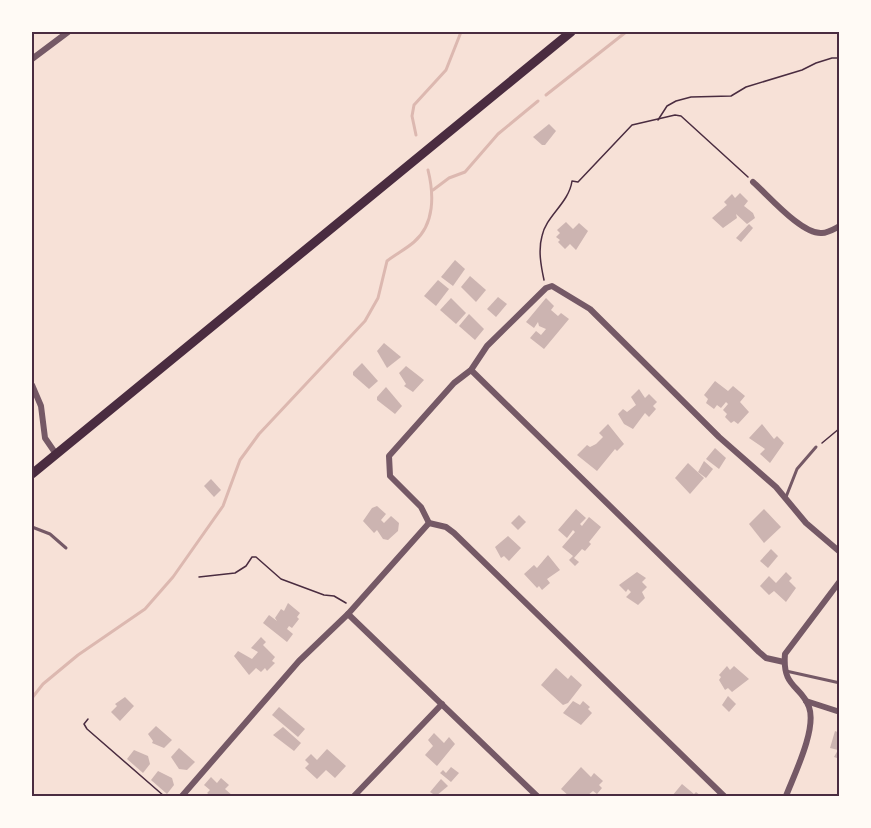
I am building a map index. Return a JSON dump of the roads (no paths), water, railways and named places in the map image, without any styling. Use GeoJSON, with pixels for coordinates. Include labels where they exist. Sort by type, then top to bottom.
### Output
{"type":"FeatureCollection","features":[{"type":"Feature","properties":{"kind":"main road"},"geometry":{"type":"LineString","coordinates":[[32,474],[571,32]]}},
{"type":"Feature","properties":{"kind":"street"},"geometry":{"type":"LineString","coordinates":[[32,59],[68,32]]}},
{"type":"Feature","properties":{"kind":"street"},"geometry":{"type":"LineString","coordinates":[[753,182],[802,227],[812,232],[822,233],[840,226]]}},
{"type":"Feature","properties":{"kind":"street"},"geometry":{"type":"LineString","coordinates":[[429,523],[421,507],[390,476],[389,456],[454,383],[471,370],[487,346],[546,288],[552,286],[590,309],[719,437],[786,498],[806,523],[840,552]]}},
{"type":"Feature","properties":{"kind":"street"},"geometry":{"type":"LineString","coordinates":[[471,370],[759,652],[766,658],[784,662]]}},
{"type":"Feature","properties":{"kind":"street"},"geometry":{"type":"LineString","coordinates":[[32,385],[41,406],[45,438],[56,454]]}},
{"type":"Feature","properties":{"kind":"street"},"geometry":{"type":"LineString","coordinates":[[182,796],[299,661],[348,614],[429,523]]}},
{"type":"Feature","properties":{"kind":"street"},"geometry":{"type":"LineString","coordinates":[[429,523],[446,527],[453,533],[724,796]]}},
{"type":"Feature","properties":{"kind":"street"},"geometry":{"type":"LineString","coordinates":[[786,796],[809,730],[811,715],[806,701],[792,687],[785,671],[785,654],[794,639],[840,582]]}},
{"type":"Feature","properties":{"kind":"street"},"geometry":{"type":"LineString","coordinates":[[348,614],[537,796]]}},
{"type":"Feature","properties":{"kind":"street"},"geometry":{"type":"LineString","coordinates":[[806,701],[840,712]]}},
{"type":"Feature","properties":{"kind":"street"},"geometry":{"type":"LineString","coordinates":[[354,796],[442,704]]}},
{"type":"Feature","properties":{"kind":"lane"},"geometry":{"type":"LineString","coordinates":[[786,498],[797,469],[816,447]]}},
{"type":"Feature","properties":{"kind":"lane"},"geometry":{"type":"LineString","coordinates":[[32,527],[50,534],[66,548]]}},
{"type":"Feature","properties":{"kind":"lane"},"geometry":{"type":"LineString","coordinates":[[785,671],[840,683]]}},
{"type":"Feature","properties":{"kind":"waterway"},"geometry":{"type":"LineString","coordinates":[[416,135],[412,116],[414,105],[446,70],[461,32]]}},
{"type":"Feature","properties":{"kind":"waterway"},"geometry":{"type":"LineString","coordinates":[[546,95],[626,32]]}},
{"type":"Feature","properties":{"kind":"waterway"},"geometry":{"type":"LineString","coordinates":[[433,190],[449,178],[465,172],[498,134],[538,101]]}},
{"type":"Feature","properties":{"kind":"waterway"},"geometry":{"type":"LineString","coordinates":[[32,698],[43,684],[78,655],[145,609],[173,577],[223,506],[240,460],[259,434],[365,321],[378,298],[387,261],[411,245],[421,235],[429,218],[432,199],[428,170]]}}]}
